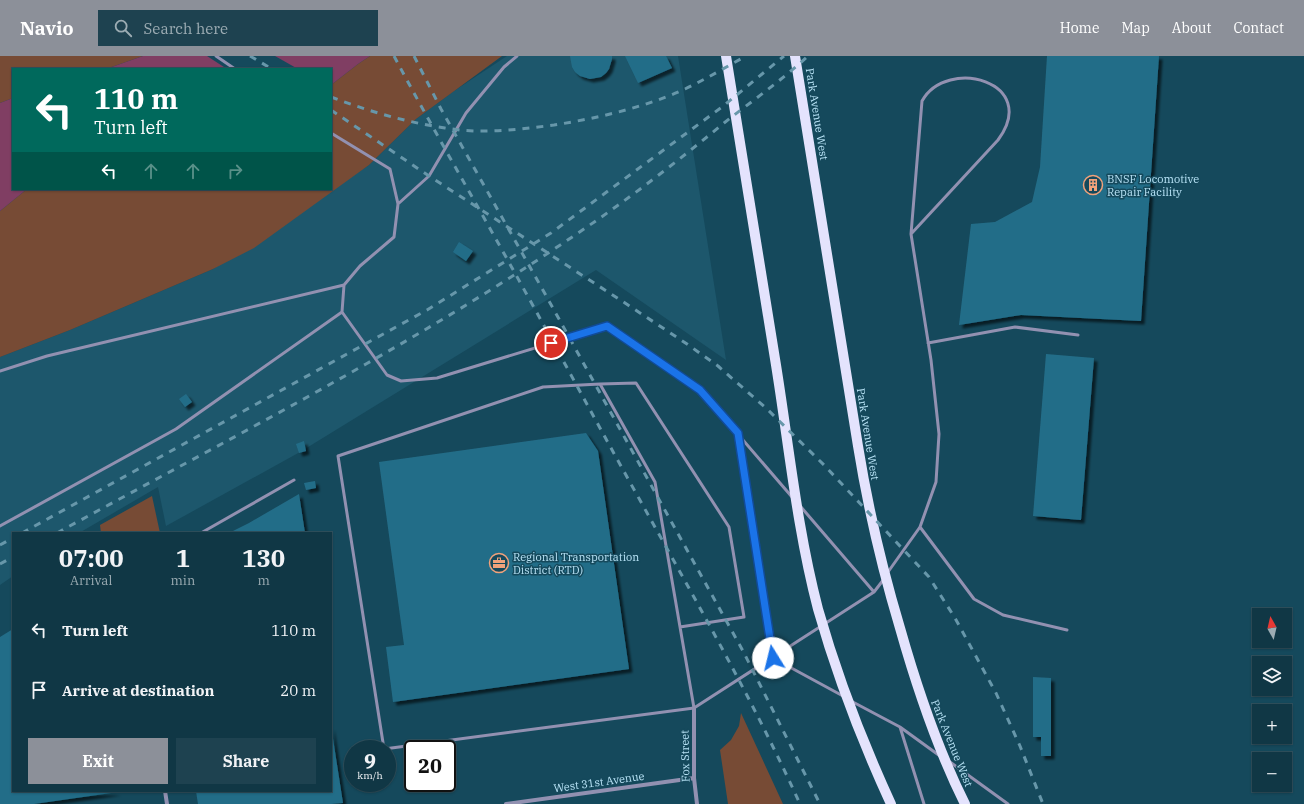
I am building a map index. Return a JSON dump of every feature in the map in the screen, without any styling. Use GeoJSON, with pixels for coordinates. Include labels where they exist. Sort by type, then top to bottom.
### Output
{"type":"FeatureCollection","features":[{"type":"Feature","properties":{"kind":"main road"},"geometry":{"type":"LineString","coordinates":[[726,56],[776,364],[796,499],[818,608],[849,705],[891,804]]}},
{"type":"Feature","properties":{"kind":"main road","name":"Park Avenue West"},"geometry":{"type":"LineString","coordinates":[[795,56],[866,498],[889,592],[912,670],[932,730],[965,804]]}},
{"type":"Feature","properties":{"kind":"street","name":"Fox Street"},"geometry":{"type":"LineString","coordinates":[[694,708],[694,778],[697,804]]}},
{"type":"Feature","properties":{"kind":"street","name":"West 31st Avenue"},"geometry":{"type":"LineString","coordinates":[[506,804],[694,778]]}},
{"type":"Feature","properties":{"kind":"street"},"geometry":{"type":"LineString","coordinates":[[165,792],[167,804]]}},
{"type":"Feature","properties":{"kind":"lane"},"geometry":{"type":"LineString","coordinates":[[216,56],[234,68]]}},
{"type":"Feature","properties":{"kind":"lane"},"geometry":{"type":"LineString","coordinates":[[398,204],[429,176],[466,113],[504,67],[518,56]]}},
{"type":"Feature","properties":{"kind":"lane"},"geometry":{"type":"LineString","coordinates":[[911,234],[1004,132],[1008,122],[1009,108],[1006,95],[1000,84]]}},
{"type":"Feature","properties":{"kind":"lane"},"geometry":{"type":"LineString","coordinates":[[680,627],[744,617],[729,527],[636,383],[544,387],[338,456],[384,749],[694,708],[874,592],[920,526],[936,482],[939,434],[928,343],[911,234],[922,101],[926,90]]}},
{"type":"Feature","properties":{"kind":"lane"},"geometry":{"type":"LineString","coordinates":[[332,135],[390,169],[398,204],[394,237],[360,266],[344,285],[342,312],[387,375],[401,381],[437,378],[607,326],[700,390],[874,592]]}},
{"type":"Feature","properties":{"kind":"lane"},"geometry":{"type":"LineString","coordinates":[[0,371],[47,356],[344,285]]}},
{"type":"Feature","properties":{"kind":"lane"},"geometry":{"type":"LineString","coordinates":[[0,526],[176,429],[342,312]]}},
{"type":"Feature","properties":{"kind":"lane"},"geometry":{"type":"LineString","coordinates":[[928,343],[1015,327],[1078,335]]}},
{"type":"Feature","properties":{"kind":"lane"},"geometry":{"type":"LineString","coordinates":[[600,384],[655,482],[694,708]]}},
{"type":"Feature","properties":{"kind":"lane"},"geometry":{"type":"LineString","coordinates":[[738,433],[773,658]]}},
{"type":"Feature","properties":{"kind":"lane"},"geometry":{"type":"LineString","coordinates":[[203,532],[294,480]]}},
{"type":"Feature","properties":{"kind":"lane"},"geometry":{"type":"LineString","coordinates":[[920,526],[974,599],[1003,615],[1067,630]]}},
{"type":"Feature","properties":{"kind":"lane"},"geometry":{"type":"LineString","coordinates":[[773,658],[900,727],[1008,804]]}},
{"type":"Feature","properties":{"kind":"lane"},"geometry":{"type":"LineString","coordinates":[[900,727],[924,804]]}},
{"type":"Feature","properties":{"kind":"shaded area"},"geometry":{"type":"Polygon","coordinates":[[[0,56],[143,56],[109,68],[12,68],[12,98],[0,103],[0,56]]]}},
{"type":"Feature","properties":{"kind":"shaded area"},"geometry":{"type":"Polygon","coordinates":[[[143,56],[370,56],[332,84],[332,68],[109,68],[143,56]]]}},
{"type":"Feature","properties":{"kind":"shaded area"},"geometry":{"type":"Polygon","coordinates":[[[370,56],[502,56],[416,119],[369,165],[254,248],[213,269],[70,330],[0,357],[0,211],[26,190],[332,190],[332,84],[370,56]]]}},
{"type":"Feature","properties":{"kind":"shaded area"},"geometry":{"type":"Polygon","coordinates":[[[507,56],[678,56],[726,360],[596,270],[300,452],[166,526],[158,487],[81,532],[12,532],[12,577],[0,585],[0,357],[70,330],[213,269],[369,165],[416,119],[454,91],[507,56]]]}},
{"type":"Feature","properties":{"kind":"shaded area"},"geometry":{"type":"Polygon","coordinates":[[[12,98],[12,190],[26,190],[0,211],[0,103],[12,98]]]}},
{"type":"Feature","properties":{"kind":"shaded area"},"geometry":{"type":"Polygon","coordinates":[[[152,496],[160,532],[101,532],[100,525],[152,496]]]}},
{"type":"Feature","properties":{"kind":"shaded area"},"geometry":{"type":"Polygon","coordinates":[[[741,713],[783,804],[728,804],[720,750],[731,740],[739,726],[741,713]]]}},
{"type":"Feature","properties":{"kind":"pier"},"geometry":{"type":"Polygon","coordinates":[[[207,56],[275,56],[296,68],[225,68],[207,56]]]}},
{"type":"Feature","properties":{"kind":"building"},"geometry":{"type":"Polygon","coordinates":[[[570,56],[612,56],[612,59],[606,73],[601,77],[590,79],[580,76],[575,72],[572,67],[570,56]]]}},
{"type":"Feature","properties":{"kind":"building"},"geometry":{"type":"Polygon","coordinates":[[[625,56],[666,56],[672,68],[638,83],[625,56]]]}},
{"type":"Feature","properties":{"kind":"building","name":"BNSF Locomotive Repair Facility"},"geometry":{"type":"Polygon","coordinates":[[[1047,56],[1159,56],[1141,321],[1021,315],[959,325],[971,224],[995,222],[1032,202],[1040,167],[1047,56]]]}},
{"type":"Feature","properties":{"kind":"building"},"geometry":{"type":"Polygon","coordinates":[[[459,242],[473,251],[466,261],[453,252],[459,242]]]}},
{"type":"Feature","properties":{"kind":"building"},"geometry":{"type":"Polygon","coordinates":[[[1046,354],[1094,358],[1081,520],[1033,516],[1046,354]]]}},
{"type":"Feature","properties":{"kind":"building"},"geometry":{"type":"Polygon","coordinates":[[[186,394],[192,402],[185,407],[179,399],[186,394]]]}},
{"type":"Feature","properties":{"kind":"building"},"geometry":{"type":"Polygon","coordinates":[[[586,433],[598,451],[629,669],[393,702],[386,647],[404,645],[379,462],[586,433]]]}},
{"type":"Feature","properties":{"kind":"building"},"geometry":{"type":"Polygon","coordinates":[[[304,441],[306,451],[299,453],[296,444],[304,441]]]}},
{"type":"Feature","properties":{"kind":"building"},"geometry":{"type":"Polygon","coordinates":[[[315,481],[316,488],[306,490],[304,483],[315,481]]]}},
{"type":"Feature","properties":{"kind":"building"},"geometry":{"type":"Polygon","coordinates":[[[299,494],[305,532],[231,532],[299,494]]]}},
{"type":"Feature","properties":{"kind":"building"},"geometry":{"type":"Polygon","coordinates":[[[12,630],[12,792],[118,792],[34,804],[0,804],[0,637],[12,630]]]}},
{"type":"Feature","properties":{"kind":"building"},"geometry":{"type":"Polygon","coordinates":[[[1033,677],[1051,678],[1051,756],[1041,756],[1041,737],[1033,737],[1033,677]]]}},
{"type":"Feature","properties":{"kind":"building"},"geometry":{"type":"Polygon","coordinates":[[[332,732],[343,803],[198,804],[196,792],[332,792],[332,732]]]}},
{"type":"Feature","properties":{"kind":"railway"},"geometry":{"type":"LineString","coordinates":[[250,56],[270,68]]}},
{"type":"Feature","properties":{"kind":"railway"},"geometry":{"type":"LineString","coordinates":[[394,56],[724,651],[782,765],[800,804]]}},
{"type":"Feature","properties":{"kind":"railway"},"geometry":{"type":"LineString","coordinates":[[414,56],[441,109],[743,651],[820,804]]}},
{"type":"Feature","properties":{"kind":"railway"},"geometry":{"type":"LineString","coordinates":[[332,97],[395,118],[444,128],[483,131],[519,129],[587,119],[620,112],[653,102],[685,89],[746,56]]}},
{"type":"Feature","properties":{"kind":"railway"},"geometry":{"type":"LineString","coordinates":[[24,532],[427,310],[551,233],[722,107],[784,56]]}},
{"type":"Feature","properties":{"kind":"railway"},"geometry":{"type":"LineString","coordinates":[[59,532],[323,388],[454,313],[518,273],[636,192],[808,56]]}},
{"type":"Feature","properties":{"kind":"railway"},"geometry":{"type":"LineString","coordinates":[[332,111],[429,176],[687,344],[718,366],[767,409],[824,465],[929,577],[955,618],[996,693],[1020,746],[1043,804]]}},
{"type":"Feature","properties":{"kind":"railway"},"geometry":{"type":"LineString","coordinates":[[0,545],[12,539]]}},
{"type":"Feature","properties":{"kind":"railway"},"geometry":{"type":"LineString","coordinates":[[0,564],[12,558]]}},
{"type":"Feature","properties":{"kind":"place","name":"BNSF Locomotive Repair Facility"},"geometry":{"type":"Point","coordinates":[1093,185]}},
{"type":"Feature","properties":{"kind":"place","name":"Regional Transportation District (RTD)"},"geometry":{"type":"Point","coordinates":[499,563]}},
{"type":"Feature","properties":{"kind":"route"},"geometry":{"type":"LineString","coordinates":[[551,343],[607,326],[700,390],[738,433],[773,658]]}}]}
